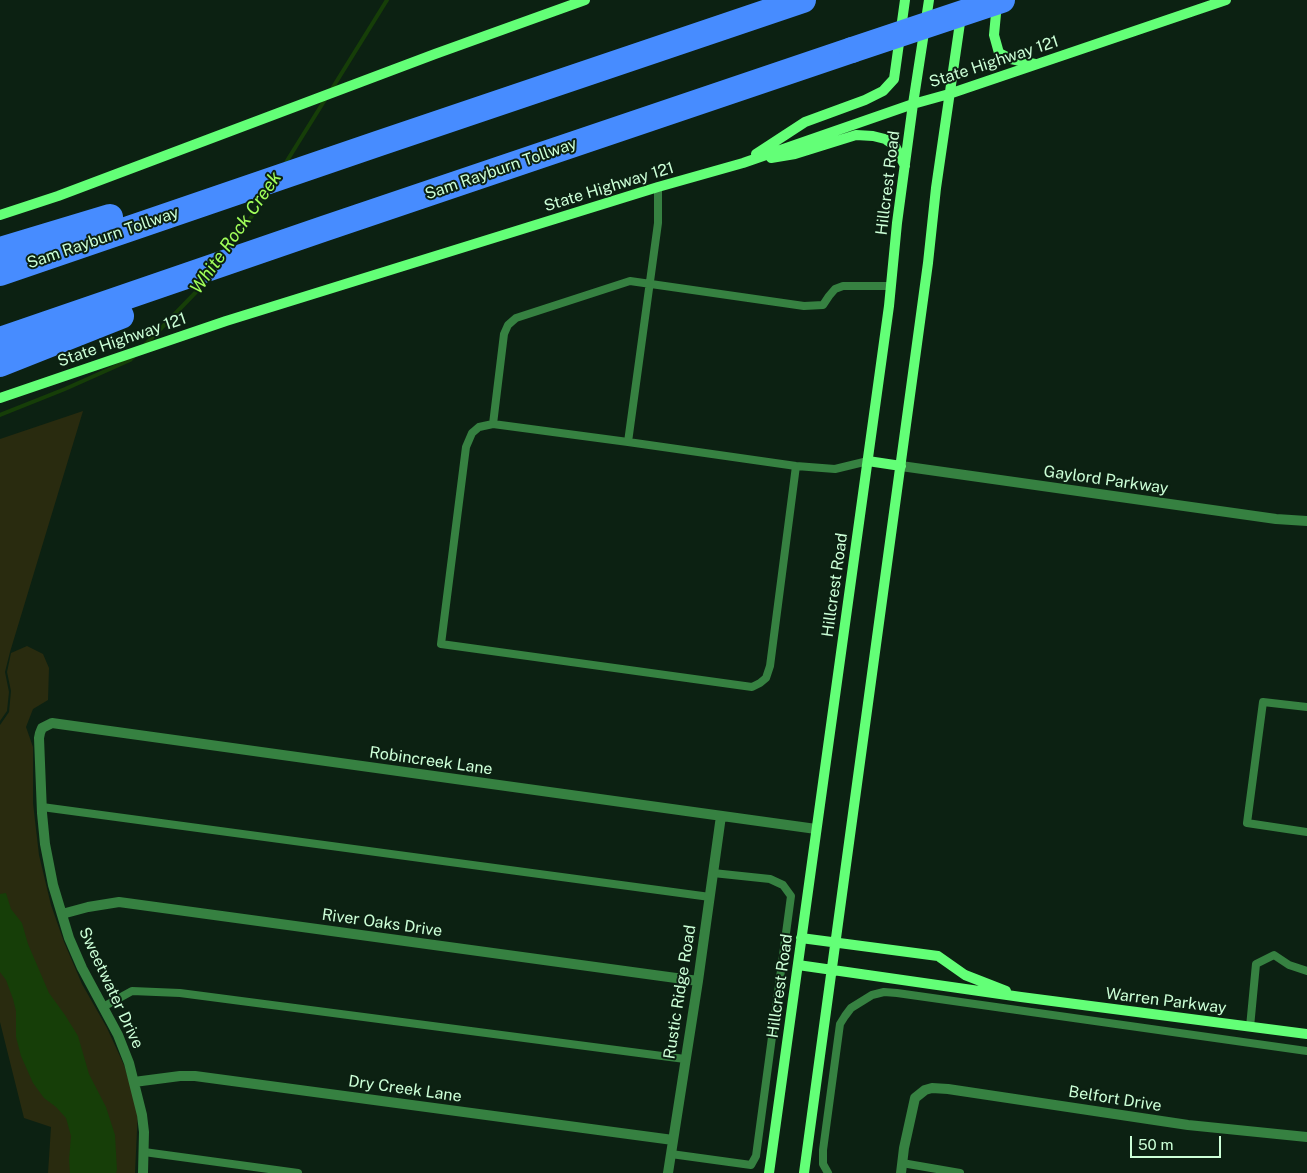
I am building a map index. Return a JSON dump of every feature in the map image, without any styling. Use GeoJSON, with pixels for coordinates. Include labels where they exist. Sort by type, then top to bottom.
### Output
{"type":"FeatureCollection","features":[{"type":"Feature","properties":{"kind":"highway"},"geometry":{"type":"LineString","coordinates":[[0,250],[82,236],[232,181],[298,171],[803,0]]}},
{"type":"Feature","properties":{"kind":"highway","name":"Sam Rayburn Tollway"},"geometry":{"type":"LineString","coordinates":[[0,340],[1002,0]]}},
{"type":"Feature","properties":{"kind":"highway"},"geometry":{"type":"LineString","coordinates":[[0,364],[245,269],[324,229]]}},
{"type":"Feature","properties":{"kind":"highway","name":"Sam Rayburn Tollway"},"geometry":{"type":"LineString","coordinates":[[0,273],[82,236]]}},
{"type":"Feature","properties":{"kind":"main road"},"geometry":{"type":"LineString","coordinates":[[0,215],[58,196],[584,0]]}},
{"type":"Feature","properties":{"kind":"main road"},"geometry":{"type":"LineString","coordinates":[[743,163],[805,122],[865,100],[883,91],[894,79],[905,0]]}},
{"type":"Feature","properties":{"kind":"main road","name":"Hillcrest Road"},"geometry":{"type":"LineString","coordinates":[[769,1173],[868,461],[891,286],[897,223],[929,0]]}},
{"type":"Feature","properties":{"kind":"main road"},"geometry":{"type":"LineString","coordinates":[[804,1173],[901,466],[936,188],[963,0]]}},
{"type":"Feature","properties":{"kind":"main road"},"geometry":{"type":"LineString","coordinates":[[998,0],[994,35],[999,53],[1011,59],[1037,65]]}},
{"type":"Feature","properties":{"kind":"main road","name":"State Highway 121"},"geometry":{"type":"LineString","coordinates":[[0,398],[226,321],[658,187],[743,163],[913,104],[1037,65],[1226,0]]}},
{"type":"Feature","properties":{"kind":"main road"},"geometry":{"type":"LineString","coordinates":[[743,163],[795,154],[856,135],[885,139],[895,146],[905,166]]}},
{"type":"Feature","properties":{"kind":"main road"},"geometry":{"type":"LineString","coordinates":[[868,461],[901,466]]}},
{"type":"Feature","properties":{"kind":"main road","name":"Warren Parkway"},"geometry":{"type":"LineString","coordinates":[[801,938],[938,956],[965,975],[1021,997]]}},
{"type":"Feature","properties":{"kind":"main road","name":"Warren Parkway"},"geometry":{"type":"LineString","coordinates":[[798,965],[1021,997],[1307,1034]]}},
{"type":"Feature","properties":{"kind":"street","name":"Gaylord Parkway"},"geometry":{"type":"LineString","coordinates":[[901,466],[1276,519],[1307,521]]}},
{"type":"Feature","properties":{"kind":"street","name":"Robincreek Lane"},"geometry":{"type":"LineString","coordinates":[[42,728],[52,724],[62,725],[816,829]]}},
{"type":"Feature","properties":{"kind":"street","name":"Sweetwater Drive"},"geometry":{"type":"LineString","coordinates":[[42,728],[39,738],[42,806],[45,844],[53,884],[69,938],[82,968],[118,1035],[134,1082],[142,1115],[143,1173]]}},
{"type":"Feature","properties":{"kind":"street","name":"Rustic Ridge Road"},"geometry":{"type":"LineString","coordinates":[[668,1173],[721,816]]}},
{"type":"Feature","properties":{"kind":"street","name":"River Oaks Drive"},"geometry":{"type":"LineString","coordinates":[[62,914],[118,902],[698,981]]}},
{"type":"Feature","properties":{"kind":"street","name":"Dry Creek Lane"},"geometry":{"type":"LineString","coordinates":[[134,1082],[195,1076],[673,1140]]}},
{"type":"Feature","properties":{"kind":"street","name":"Belfort Drive"},"geometry":{"type":"LineString","coordinates":[[901,1168],[915,1098],[925,1090],[932,1088],[1178,1123],[1307,1137]]}},
{"type":"Feature","properties":{"kind":"lane"},"geometry":{"type":"LineString","coordinates":[[628,442],[658,223],[658,187]]}},
{"type":"Feature","properties":{"kind":"lane"},"geometry":{"type":"LineString","coordinates":[[493,424],[504,334],[508,325],[516,318],[630,281],[804,306],[823,305],[835,290],[843,286],[891,286]]}},
{"type":"Feature","properties":{"kind":"lane"},"geometry":{"type":"LineString","coordinates":[[796,466],[770,666],[766,678],[760,683],[752,686],[441,644],[466,447],[472,433],[479,427],[493,424],[796,466],[834,469],[868,461]]}},
{"type":"Feature","properties":{"kind":"lane"},"geometry":{"type":"LineString","coordinates":[[1307,707],[1263,702],[1247,823],[1307,832]]}},
{"type":"Feature","properties":{"kind":"lane"},"geometry":{"type":"LineString","coordinates":[[42,806],[710,897]]}},
{"type":"Feature","properties":{"kind":"lane"},"geometry":{"type":"LineString","coordinates":[[671,1154],[751,1165],[756,1156],[791,896],[783,885],[770,879],[713,873]]}},
{"type":"Feature","properties":{"kind":"lane"},"geometry":{"type":"LineString","coordinates":[[1250,1027],[1256,964],[1274,955],[1289,965],[1307,971]]}},
{"type":"Feature","properties":{"kind":"lane"},"geometry":{"type":"LineString","coordinates":[[103,1007],[132,992],[180,993],[685,1060]]}},
{"type":"Feature","properties":{"kind":"lane"},"geometry":{"type":"LineString","coordinates":[[828,1173],[823,1164],[823,1150],[840,1024],[851,1008],[872,995],[884,992],[897,993],[1307,1051]]}},
{"type":"Feature","properties":{"kind":"lane"},"geometry":{"type":"LineString","coordinates":[[144,1152],[298,1173]]}},
{"type":"Feature","properties":{"kind":"lane"},"geometry":{"type":"LineString","coordinates":[[901,1168],[960,1173]]}},
{"type":"Feature","properties":{"kind":"shaded area"},"geometry":{"type":"Polygon","coordinates":[[[83,411],[10,652],[5,672],[9,692],[7,711],[0,721],[0,439],[83,411]]]}},
{"type":"Feature","properties":{"kind":"shaded area"},"geometry":{"type":"Polygon","coordinates":[[[27,646],[43,654],[49,668],[48,700],[33,709],[26,727],[33,747],[33,803],[39,855],[51,905],[64,942],[82,984],[107,1028],[124,1065],[138,1109],[135,1173],[48,1173],[51,1127],[24,1118],[0,1022],[0,725],[9,712],[11,691],[7,672],[11,653],[27,646]]]}},
{"type":"Feature","properties":{"kind":"shaded area"},"geometry":{"type":"Polygon","coordinates":[[[6,893],[11,909],[22,923],[28,944],[49,993],[78,1036],[89,1074],[106,1107],[115,1135],[116,1173],[70,1173],[71,1136],[66,1118],[44,1098],[33,1083],[21,1056],[16,1037],[16,1011],[13,999],[6,980],[0,972],[0,894],[6,893]]]}},
{"type":"Feature","properties":{"kind":"waterway","name":"White Rock Creek"},"geometry":{"type":"LineString","coordinates":[[330,92],[387,0]]}},
{"type":"Feature","properties":{"kind":"waterway","name":"White Rock Creek"},"geometry":{"type":"LineString","coordinates":[[285,164],[326,98]]}},
{"type":"Feature","properties":{"kind":"waterway","name":"White Rock Creek"},"geometry":{"type":"LineString","coordinates":[[229,249],[267,193]]}},
{"type":"Feature","properties":{"kind":"waterway","name":"White Rock Creek"},"geometry":{"type":"LineString","coordinates":[[145,345],[205,281]]}},
{"type":"Feature","properties":{"kind":"waterway","name":"White Rock Creek"},"geometry":{"type":"LineString","coordinates":[[0,415],[65,389],[130,360],[135,355]]}}]}
